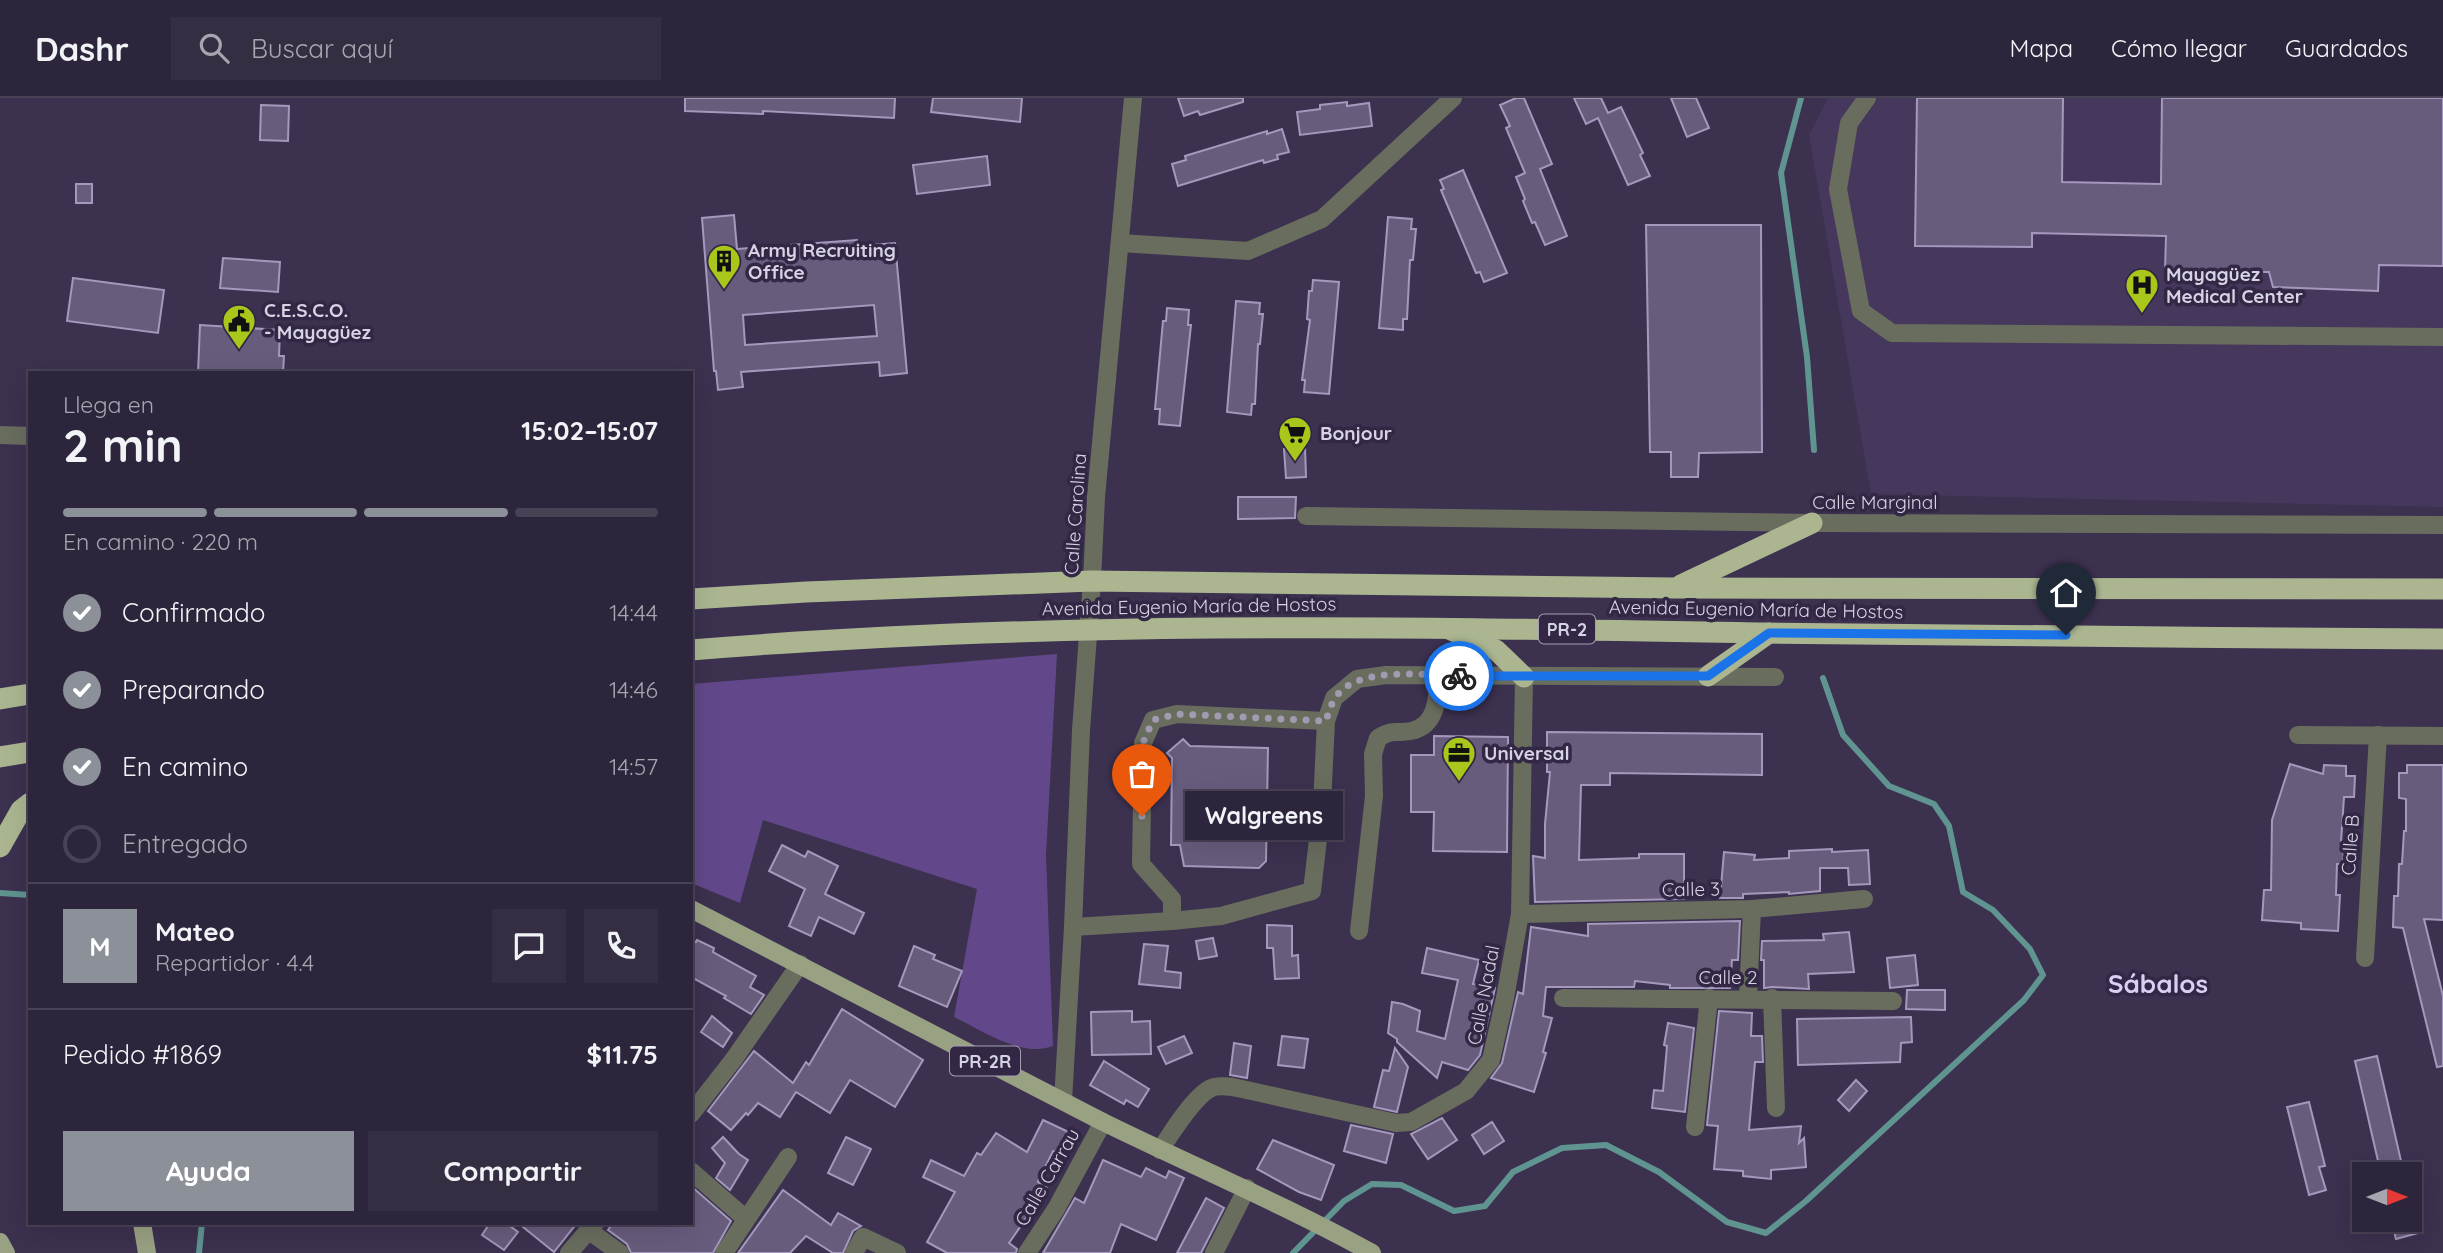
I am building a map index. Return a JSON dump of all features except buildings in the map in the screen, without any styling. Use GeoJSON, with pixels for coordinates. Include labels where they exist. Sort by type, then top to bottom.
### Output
{"type":"FeatureCollection","features":[{"type":"Feature","properties":{"kind":"highway"},"geometry":{"type":"LineString","coordinates":[[1674,588],[1812,523]]}},
{"type":"Feature","properties":{"kind":"highway","name":"Avenida Eugenio María de Hostos"},"geometry":{"type":"LineString","coordinates":[[693,599],[1092,581],[1674,588],[2443,589]]}},
{"type":"Feature","properties":{"kind":"highway","name":"Avenida Eugenio María de Hostos"},"geometry":{"type":"LineString","coordinates":[[693,650],[783,642],[1088,628],[1443,626],[1769,633],[2443,639]]}},
{"type":"Feature","properties":{"kind":"highway"},"geometry":{"type":"LineString","coordinates":[[1443,626],[1496,650],[1524,677]]}},
{"type":"Feature","properties":{"kind":"highway"},"geometry":{"type":"LineString","coordinates":[[1708,676],[1769,633]]}},
{"type":"Feature","properties":{"kind":"highway"},"geometry":{"type":"LineString","coordinates":[[0,699],[28,694]]}},
{"type":"Feature","properties":{"kind":"highway"},"geometry":{"type":"LineString","coordinates":[[0,757],[28,752]]}},
{"type":"Feature","properties":{"kind":"highway"},"geometry":{"type":"LineString","coordinates":[[0,847],[21,810],[28,805]]}},
{"type":"Feature","properties":{"kind":"main road","name":"PR-2R"},"geometry":{"type":"LineString","coordinates":[[693,914],[800,964],[1103,1122],[1247,1188],[1369,1251]]}},
{"type":"Feature","properties":{"kind":"main road"},"geometry":{"type":"LineString","coordinates":[[142,1225],[147,1253]]}},
{"type":"Feature","properties":{"kind":"main road"},"geometry":{"type":"LineString","coordinates":[[0,1242],[6,1253]]}},
{"type":"Feature","properties":{"kind":"street","name":"Calle Carolina"},"geometry":{"type":"LineString","coordinates":[[1063,1101],[1081,730],[1096,497],[1133,98]]}},
{"type":"Feature","properties":{"kind":"street"},"geometry":{"type":"LineString","coordinates":[[1120,243],[1248,251],[1322,219],[1453,98]]}},
{"type":"Feature","properties":{"kind":"street"},"geometry":{"type":"LineString","coordinates":[[1867,98],[1849,123],[1839,189],[1861,311],[1892,333],[2443,337]]}},
{"type":"Feature","properties":{"kind":"street"},"geometry":{"type":"LineString","coordinates":[[0,435],[28,436]]}},
{"type":"Feature","properties":{"kind":"street","name":"Calle Marginal"},"geometry":{"type":"LineString","coordinates":[[1306,516],[1812,523],[2443,526]]}},
{"type":"Feature","properties":{"kind":"street"},"geometry":{"type":"LineString","coordinates":[[1073,927],[1221,916],[1312,891],[1322,805],[1326,721],[1334,698],[1357,679],[1386,675],[1775,677]]}},
{"type":"Feature","properties":{"kind":"street"},"geometry":{"type":"LineString","coordinates":[[1359,931],[1374,796],[1373,754],[1378,738],[1392,730],[1412,731],[1429,721],[1438,700],[1438,676]]}},
{"type":"Feature","properties":{"kind":"street","name":"Calle Nadal"},"geometry":{"type":"LineString","coordinates":[[1160,1150],[1187,1110],[1211,1088],[1234,1087],[1396,1123],[1411,1122],[1466,1091],[1491,1060],[1520,914],[1524,677]]}},
{"type":"Feature","properties":{"kind":"street"},"geometry":{"type":"LineString","coordinates":[[1172,921],[1172,899],[1141,864],[1143,743],[1153,720],[1177,714],[1326,721]]}},
{"type":"Feature","properties":{"kind":"street"},"geometry":{"type":"LineString","coordinates":[[2298,734],[2443,736]]}},
{"type":"Feature","properties":{"kind":"street","name":"Calle B"},"geometry":{"type":"LineString","coordinates":[[2365,958],[2378,735]]}},
{"type":"Feature","properties":{"kind":"street","name":"Calle 3"},"geometry":{"type":"LineString","coordinates":[[1520,914],[1752,909],[1864,900]]}},
{"type":"Feature","properties":{"kind":"street"},"geometry":{"type":"LineString","coordinates":[[1748,998],[1752,909]]}},
{"type":"Feature","properties":{"kind":"street"},"geometry":{"type":"LineString","coordinates":[[693,1111],[734,1059],[800,964]]}},
{"type":"Feature","properties":{"kind":"street","name":"Calle 2"},"geometry":{"type":"LineString","coordinates":[[1563,998],[1893,1001]]}},
{"type":"Feature","properties":{"kind":"street"},"geometry":{"type":"LineString","coordinates":[[1695,1127],[1709,998]]}},
{"type":"Feature","properties":{"kind":"street"},"geometry":{"type":"LineString","coordinates":[[1772,998],[1776,1108]]}},
{"type":"Feature","properties":{"kind":"street","name":"Calle Carrau"},"geometry":{"type":"LineString","coordinates":[[1027,1253],[1056,1209],[1103,1122]]}},
{"type":"Feature","properties":{"kind":"street"},"geometry":{"type":"LineString","coordinates":[[724,1253],[788,1157]]}},
{"type":"Feature","properties":{"kind":"street"},"geometry":{"type":"LineString","coordinates":[[693,1173],[746,1219]]}},
{"type":"Feature","properties":{"kind":"street"},"geometry":{"type":"LineString","coordinates":[[1214,1253],[1247,1188]]}},
{"type":"Feature","properties":{"kind":"street"},"geometry":{"type":"LineString","coordinates":[[569,1253],[591,1227],[620,1253]]}},
{"type":"Feature","properties":{"kind":"street"},"geometry":{"type":"LineString","coordinates":[[854,1253],[863,1237],[897,1253]]}},
{"type":"Feature","properties":{"kind":"shaded area","name":"Mayagüez Medical Center"},"geometry":{"type":"Polygon","coordinates":[[[1828,98],[2443,98],[2443,507],[1871,494],[1809,135],[1828,98]]]}},
{"type":"Feature","properties":{"kind":"shaded area"},"geometry":{"type":"Polygon","coordinates":[[[1057,654],[1046,855],[1053,1046],[1041,1049],[1016,1046],[954,1017],[977,889],[763,820],[740,903],[693,884],[693,684],[1057,654]]]}},
{"type":"Feature","properties":{"kind":"waterway"},"geometry":{"type":"LineString","coordinates":[[1801,98],[1781,173],[1807,357],[1814,450]]}},
{"type":"Feature","properties":{"kind":"waterway"},"geometry":{"type":"LineString","coordinates":[[1293,1253],[1344,1201],[1372,1184],[1401,1185],[1454,1211],[1485,1206],[1513,1172],[1562,1148],[1606,1145],[1659,1172],[1727,1222],[1766,1233],[1806,1201],[2024,1000],[2043,975],[2030,949],[1993,910],[1963,892],[1949,826],[1934,804],[1889,786],[1843,735],[1823,678]]}},
{"type":"Feature","properties":{"kind":"waterway"},"geometry":{"type":"LineString","coordinates":[[0,893],[28,895]]}},
{"type":"Feature","properties":{"kind":"waterway"},"geometry":{"type":"LineString","coordinates":[[199,1253],[202,1225]]}},
{"type":"Feature","properties":{"kind":"way so far"},"geometry":{"type":"LineString","coordinates":[[1142,816],[1143,743],[1153,720],[1177,714],[1326,721],[1334,698],[1357,679],[1386,675],[1459,676]]}},
{"type":"Feature","properties":{"kind":"place","name":"Army Recruiting Office"},"geometry":{"type":"Point","coordinates":[724,291]}},
{"type":"Feature","properties":{"kind":"place","name":"Mayagüez Medical Center"},"geometry":{"type":"Point","coordinates":[2142,315]}},
{"type":"Feature","properties":{"kind":"place","name":"C.E.S.C.O. - Mayagüez"},"geometry":{"type":"Point","coordinates":[239,351]}},
{"type":"Feature","properties":{"kind":"place","name":"Bonjour"},"geometry":{"type":"Point","coordinates":[1295,463]}},
{"type":"Feature","properties":{"kind":"place","name":"Universal"},"geometry":{"type":"Point","coordinates":[1459,783]}},
{"type":"Feature","properties":{"kind":"place","name":"Walgreens"},"geometry":{"type":"Point","coordinates":[1142,816]}},
{"type":"Feature","properties":{"kind":"district","name":"Sábalos"},"geometry":{"type":"Point","coordinates":[2158,983]}},
{"type":"Feature","properties":{"kind":"route"},"geometry":{"type":"LineString","coordinates":[[1459,676],[1708,676],[1769,633],[2066,635]]}}]}
